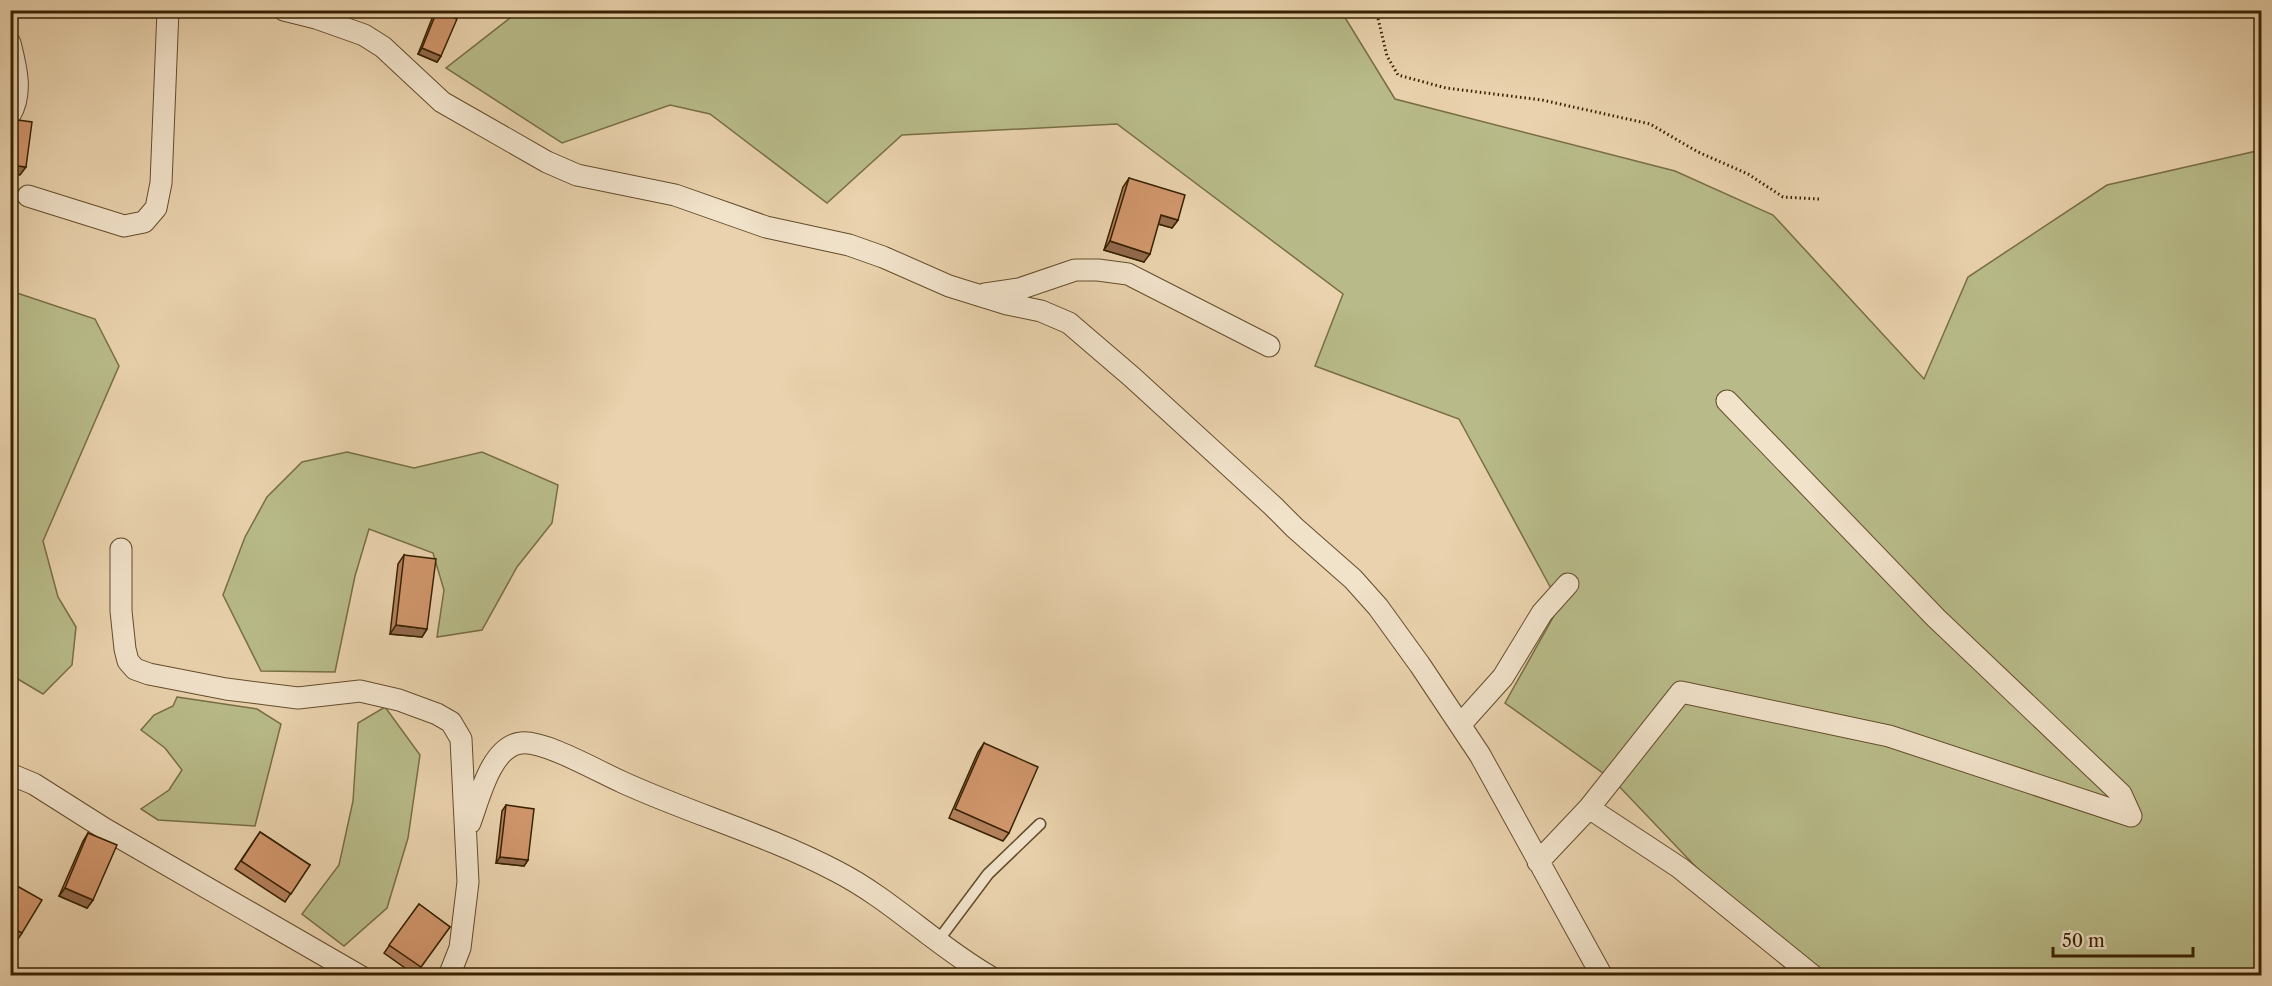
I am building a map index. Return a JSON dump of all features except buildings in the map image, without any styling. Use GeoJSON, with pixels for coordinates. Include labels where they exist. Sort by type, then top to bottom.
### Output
{"type":"FeatureCollection","features":[{"type":"Feature","properties":{"kind":"street"},"geometry":{"type":"LineString","coordinates":[[28,196],[124,226],[144,222],[156,208],[161,183],[168,10]]}},
{"type":"Feature","properties":{"kind":"street"},"geometry":{"type":"LineString","coordinates":[[284,10],[316,18],[364,35],[383,47],[442,102],[547,162],[577,176],[675,195],[766,228],[849,245],[975,295],[1041,311],[1069,323],[1353,579],[1378,607],[1480,755],[1602,975]]}},
{"type":"Feature","properties":{"kind":"street"},"geometry":{"type":"LineString","coordinates":[[10,43],[18,93],[16,105],[10,115]]}},
{"type":"Feature","properties":{"kind":"street"},"geometry":{"type":"LineString","coordinates":[[975,295],[1019,289],[1075,270],[1128,274],[1269,346]]}},
{"type":"Feature","properties":{"kind":"street"},"geometry":{"type":"LineString","coordinates":[[1538,862],[1589,808],[1681,692],[1889,736],[2131,816],[2121,794],[1936,618],[1727,401]]}},
{"type":"Feature","properties":{"kind":"street"},"geometry":{"type":"LineString","coordinates":[[120,549],[121,611],[125,649],[128,661],[135,669],[149,674],[226,689],[298,698],[360,691],[399,700],[437,714],[451,722],[461,739],[468,882],[460,948],[449,975]]}},
{"type":"Feature","properties":{"kind":"street"},"geometry":{"type":"LineString","coordinates":[[1460,724],[1503,676],[1542,614],[1569,584]]}},
{"type":"Feature","properties":{"kind":"street"},"geometry":{"type":"LineString","coordinates":[[466,831],[495,761],[505,749],[521,743],[540,744],[623,783],[837,871],[885,902],[937,942],[989,975]]}},
{"type":"Feature","properties":{"kind":"street"},"geometry":{"type":"LineString","coordinates":[[10,774],[34,784],[105,829],[360,975]]}},
{"type":"Feature","properties":{"kind":"street"},"geometry":{"type":"LineString","coordinates":[[1589,808],[1680,868],[1813,975]]}},
{"type":"Feature","properties":{"kind":"lane"},"geometry":{"type":"LineString","coordinates":[[937,942],[988,874],[1040,824]]}},
{"type":"Feature","properties":{"kind":"path"},"geometry":{"type":"LineString","coordinates":[[1377,10],[1387,56],[1398,75],[1446,88],[1542,100],[1650,124],[1698,152],[1748,174],[1783,197],[1819,199]]}},
{"type":"Feature","properties":{"kind":"green space"},"geometry":{"type":"Polygon","coordinates":[[[519,11],[1341,11],[1395,99],[1675,171],[1773,215],[1924,379],[1968,277],[2107,185],[2261,150],[2261,975],[1799,975],[1614,781],[1505,703],[1560,605],[1459,419],[1315,366],[1343,294],[1117,124],[902,135],[827,203],[710,114],[670,105],[562,143],[446,68],[519,11]]]}},
{"type":"Feature","properties":{"kind":"green space"},"geometry":{"type":"Polygon","coordinates":[[[11,291],[95,319],[119,366],[43,541],[58,597],[76,627],[72,665],[43,694],[11,675],[11,291]]]}},
{"type":"Feature","properties":{"kind":"green space"},"geometry":{"type":"Polygon","coordinates":[[[347,452],[414,468],[482,452],[558,485],[552,523],[517,567],[482,630],[437,637],[444,590],[433,553],[369,529],[355,576],[335,672],[261,671],[223,595],[245,537],[267,497],[302,462],[347,452]]]}},
{"type":"Feature","properties":{"kind":"green space"},"geometry":{"type":"Polygon","coordinates":[[[177,697],[257,709],[281,724],[255,826],[158,820],[141,809],[169,790],[182,770],[165,748],[141,730],[154,715],[173,706],[177,697]]]}},
{"type":"Feature","properties":{"kind":"green space"},"geometry":{"type":"Polygon","coordinates":[[[385,707],[420,755],[408,838],[387,908],[344,946],[302,914],[339,865],[353,801],[358,723],[385,707]]]}}]}
